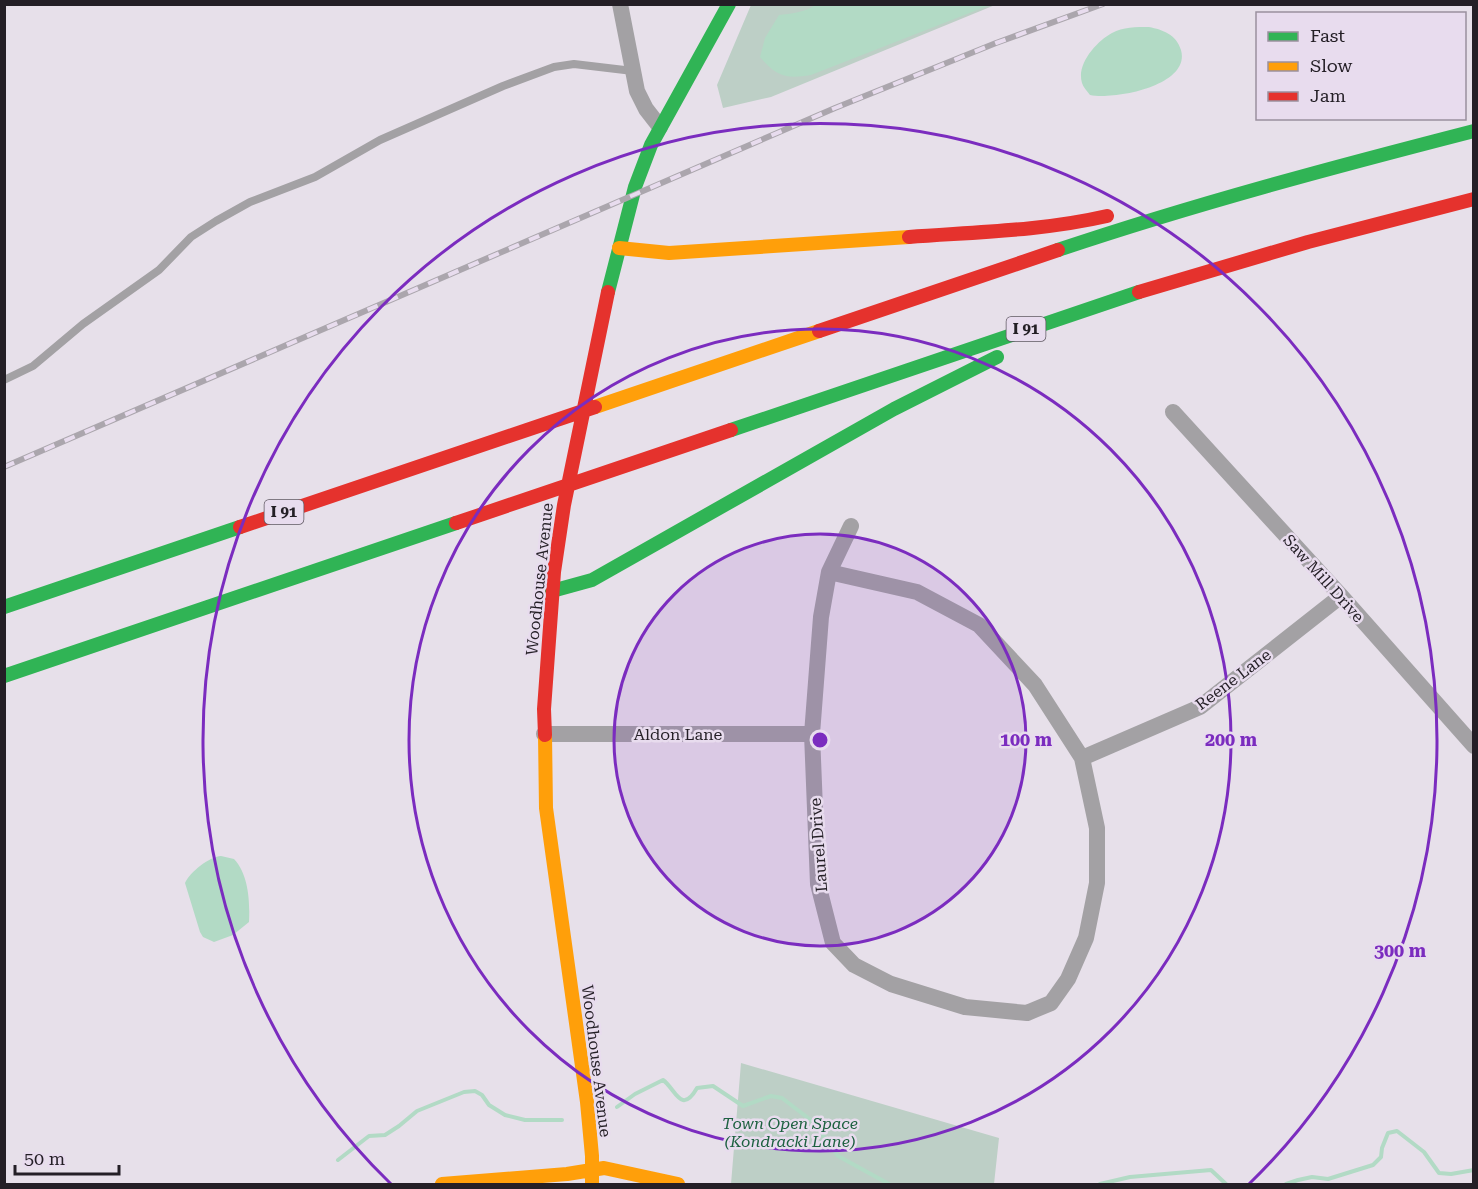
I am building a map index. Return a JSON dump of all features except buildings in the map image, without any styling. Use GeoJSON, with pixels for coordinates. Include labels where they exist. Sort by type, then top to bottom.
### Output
{"type":"FeatureCollection","features":[{"type":"Feature","properties":{"kind":"main road","name":"Woodhouse Avenue"},"geometry":{"type":"LineString","coordinates":[[592,1185],[587,1102],[550,843],[544,777],[546,666],[552,591],[566,495],[589,381],[619,248],[639,173],[660,128],[729,4]]}},
{"type":"Feature","properties":{"kind":"main road","name":"I 91"},"geometry":{"type":"LineString","coordinates":[[4,607],[1112,231],[1395,150],[1473,131]]}},
{"type":"Feature","properties":{"kind":"main road","name":"I 91"},"geometry":{"type":"LineString","coordinates":[[4,676],[1105,303],[1286,248],[1473,199]]}},
{"type":"Feature","properties":{"kind":"main road"},"geometry":{"type":"LineString","coordinates":[[1155,204],[1177,202],[1201,204]]}},
{"type":"Feature","properties":{"kind":"main road"},"geometry":{"type":"LineString","coordinates":[[619,248],[669,254],[1037,228],[1084,222],[1125,211]]}},
{"type":"Feature","properties":{"kind":"main road"},"geometry":{"type":"LineString","coordinates":[[1065,332],[1105,303]]}},
{"type":"Feature","properties":{"kind":"main road"},"geometry":{"type":"LineString","coordinates":[[552,591],[592,580],[894,409],[970,369],[1005,354]]}},
{"type":"Feature","properties":{"kind":"main road"},"geometry":{"type":"LineString","coordinates":[[442,1185],[567,1174],[592,1169],[620,1170],[678,1185]]}},
{"type":"Feature","properties":{"kind":"street"},"geometry":{"type":"LineString","coordinates":[[620,4],[641,100],[660,128]]}},
{"type":"Feature","properties":{"kind":"street","name":"Saw Mill Drive"},"geometry":{"type":"LineString","coordinates":[[1173,412],[1341,596],[1473,746]]}},
{"type":"Feature","properties":{"kind":"street","name":"Laurel Drive"},"geometry":{"type":"LineString","coordinates":[[829,572],[917,592],[979,625],[1035,685],[1082,758],[1097,828],[1097,883],[1086,938],[1068,979],[1051,1003],[1027,1013],[965,1007],[891,984],[854,965],[833,944],[818,884],[812,734],[821,617],[829,572],[851,526]]}},
{"type":"Feature","properties":{"kind":"street","name":"Reene Lane"},"geometry":{"type":"LineString","coordinates":[[1082,758],[1200,707],[1341,596]]}},
{"type":"Feature","properties":{"kind":"street","name":"Aldon Lane"},"geometry":{"type":"LineString","coordinates":[[544,734],[812,734]]}},
{"type":"Feature","properties":{"kind":"lane"},"geometry":{"type":"LineString","coordinates":[[4,380],[33,366],[83,324],[159,270],[191,237],[216,220],[250,202],[315,177],[380,140],[503,86],[555,67],[574,64],[633,71]]}},
{"type":"Feature","properties":{"kind":"green space"},"geometry":{"type":"Polygon","coordinates":[[[751,5],[995,5],[771,97],[723,108],[717,85],[751,5]]]}},
{"type":"Feature","properties":{"kind":"green space","name":"Town Open Space (Kondracki Lane)"},"geometry":{"type":"Polygon","coordinates":[[[741,1063],[999,1138],[994,1184],[731,1184],[741,1063]]]}},
{"type":"Feature","properties":{"kind":"shaded area"},"geometry":{"type":"Polygon","coordinates":[[[815,5],[990,5],[811,75],[795,77],[777,73],[760,57],[765,38],[779,15],[803,11],[815,5]]]}},
{"type":"Feature","properties":{"kind":"shaded area"},"geometry":{"type":"Polygon","coordinates":[[[1149,27],[1168,34],[1179,45],[1181,62],[1174,73],[1148,88],[1116,95],[1090,95],[1083,85],[1081,76],[1085,61],[1094,47],[1116,31],[1149,27]]]}},
{"type":"Feature","properties":{"kind":"shaded area"},"geometry":{"type":"Polygon","coordinates":[[[221,856],[234,859],[243,873],[249,897],[249,922],[233,935],[214,942],[203,937],[200,932],[185,883],[200,866],[221,856]]]}},
{"type":"Feature","properties":{"kind":"waterway"},"geometry":{"type":"LineString","coordinates":[[617,1107],[635,1094],[663,1080],[682,1100],[687,1100],[697,1088],[713,1086],[743,1106],[771,1096],[782,1098],[812,1121],[838,1156],[889,1184]]}},
{"type":"Feature","properties":{"kind":"waterway"},"geometry":{"type":"LineString","coordinates":[[338,1160],[369,1136],[385,1135],[417,1111],[464,1092],[475,1091],[482,1095],[489,1105],[505,1115],[525,1120],[562,1120]]}},
{"type":"Feature","properties":{"kind":"waterway"},"geometry":{"type":"LineString","coordinates":[[1286,1184],[1312,1177],[1328,1179],[1373,1165],[1381,1157],[1388,1133],[1397,1131],[1424,1152],[1439,1173],[1451,1174],[1474,1170]]}},
{"type":"Feature","properties":{"kind":"waterway"},"geometry":{"type":"LineString","coordinates":[[1100,1184],[1130,1177],[1211,1170],[1226,1184]]}},
{"type":"Feature","properties":{"kind":"railway"},"geometry":{"type":"LineString","coordinates":[[4,467],[835,108],[996,43],[1103,4]]}},
{"type":"Feature","properties":{"kind":"traffic: fast"},"geometry":{"type":"LineString","coordinates":[[608,292],[635,187],[651,145],[729,4]]}},
{"type":"Feature","properties":{"kind":"traffic: fast"},"geometry":{"type":"LineString","coordinates":[[1058,250],[1265,187],[1474,131]]}},
{"type":"Feature","properties":{"kind":"traffic: fast"},"geometry":{"type":"LineString","coordinates":[[731,430],[1139,292]]}},
{"type":"Feature","properties":{"kind":"traffic: fast"},"geometry":{"type":"LineString","coordinates":[[552,591],[592,580],[894,409],[997,357]]}},
{"type":"Feature","properties":{"kind":"traffic: fast"},"geometry":{"type":"LineString","coordinates":[[4,676],[456,523]]}},
{"type":"Feature","properties":{"kind":"traffic: fast"},"geometry":{"type":"LineString","coordinates":[[4,607],[240,527]]}},
{"type":"Feature","properties":{"kind":"traffic: slow"},"geometry":{"type":"LineString","coordinates":[[619,248],[669,253],[909,237]]}},
{"type":"Feature","properties":{"kind":"traffic: slow"},"geometry":{"type":"LineString","coordinates":[[595,407],[819,331]]}},
{"type":"Feature","properties":{"kind":"traffic: slow"},"geometry":{"type":"LineString","coordinates":[[545,735],[546,808],[587,1102],[592,1184]]}},
{"type":"Feature","properties":{"kind":"traffic: slow"},"geometry":{"type":"LineString","coordinates":[[442,1184],[567,1174],[604,1168],[678,1184]]}},
{"type":"Feature","properties":{"kind":"traffic: jam"},"geometry":{"type":"LineString","coordinates":[[1139,292],[1308,242],[1474,199]]}},
{"type":"Feature","properties":{"kind":"traffic: jam"},"geometry":{"type":"LineString","coordinates":[[909,237],[1033,228],[1107,216]]}},
{"type":"Feature","properties":{"kind":"traffic: jam"},"geometry":{"type":"LineString","coordinates":[[819,331],[1058,250]]}},
{"type":"Feature","properties":{"kind":"traffic: jam"},"geometry":{"type":"LineString","coordinates":[[545,735],[544,709],[554,572],[564,505],[608,292]]}},
{"type":"Feature","properties":{"kind":"traffic: jam"},"geometry":{"type":"LineString","coordinates":[[240,527],[595,407]]}},
{"type":"Feature","properties":{"kind":"traffic: jam"},"geometry":{"type":"LineString","coordinates":[[456,523],[731,430]]}}]}
